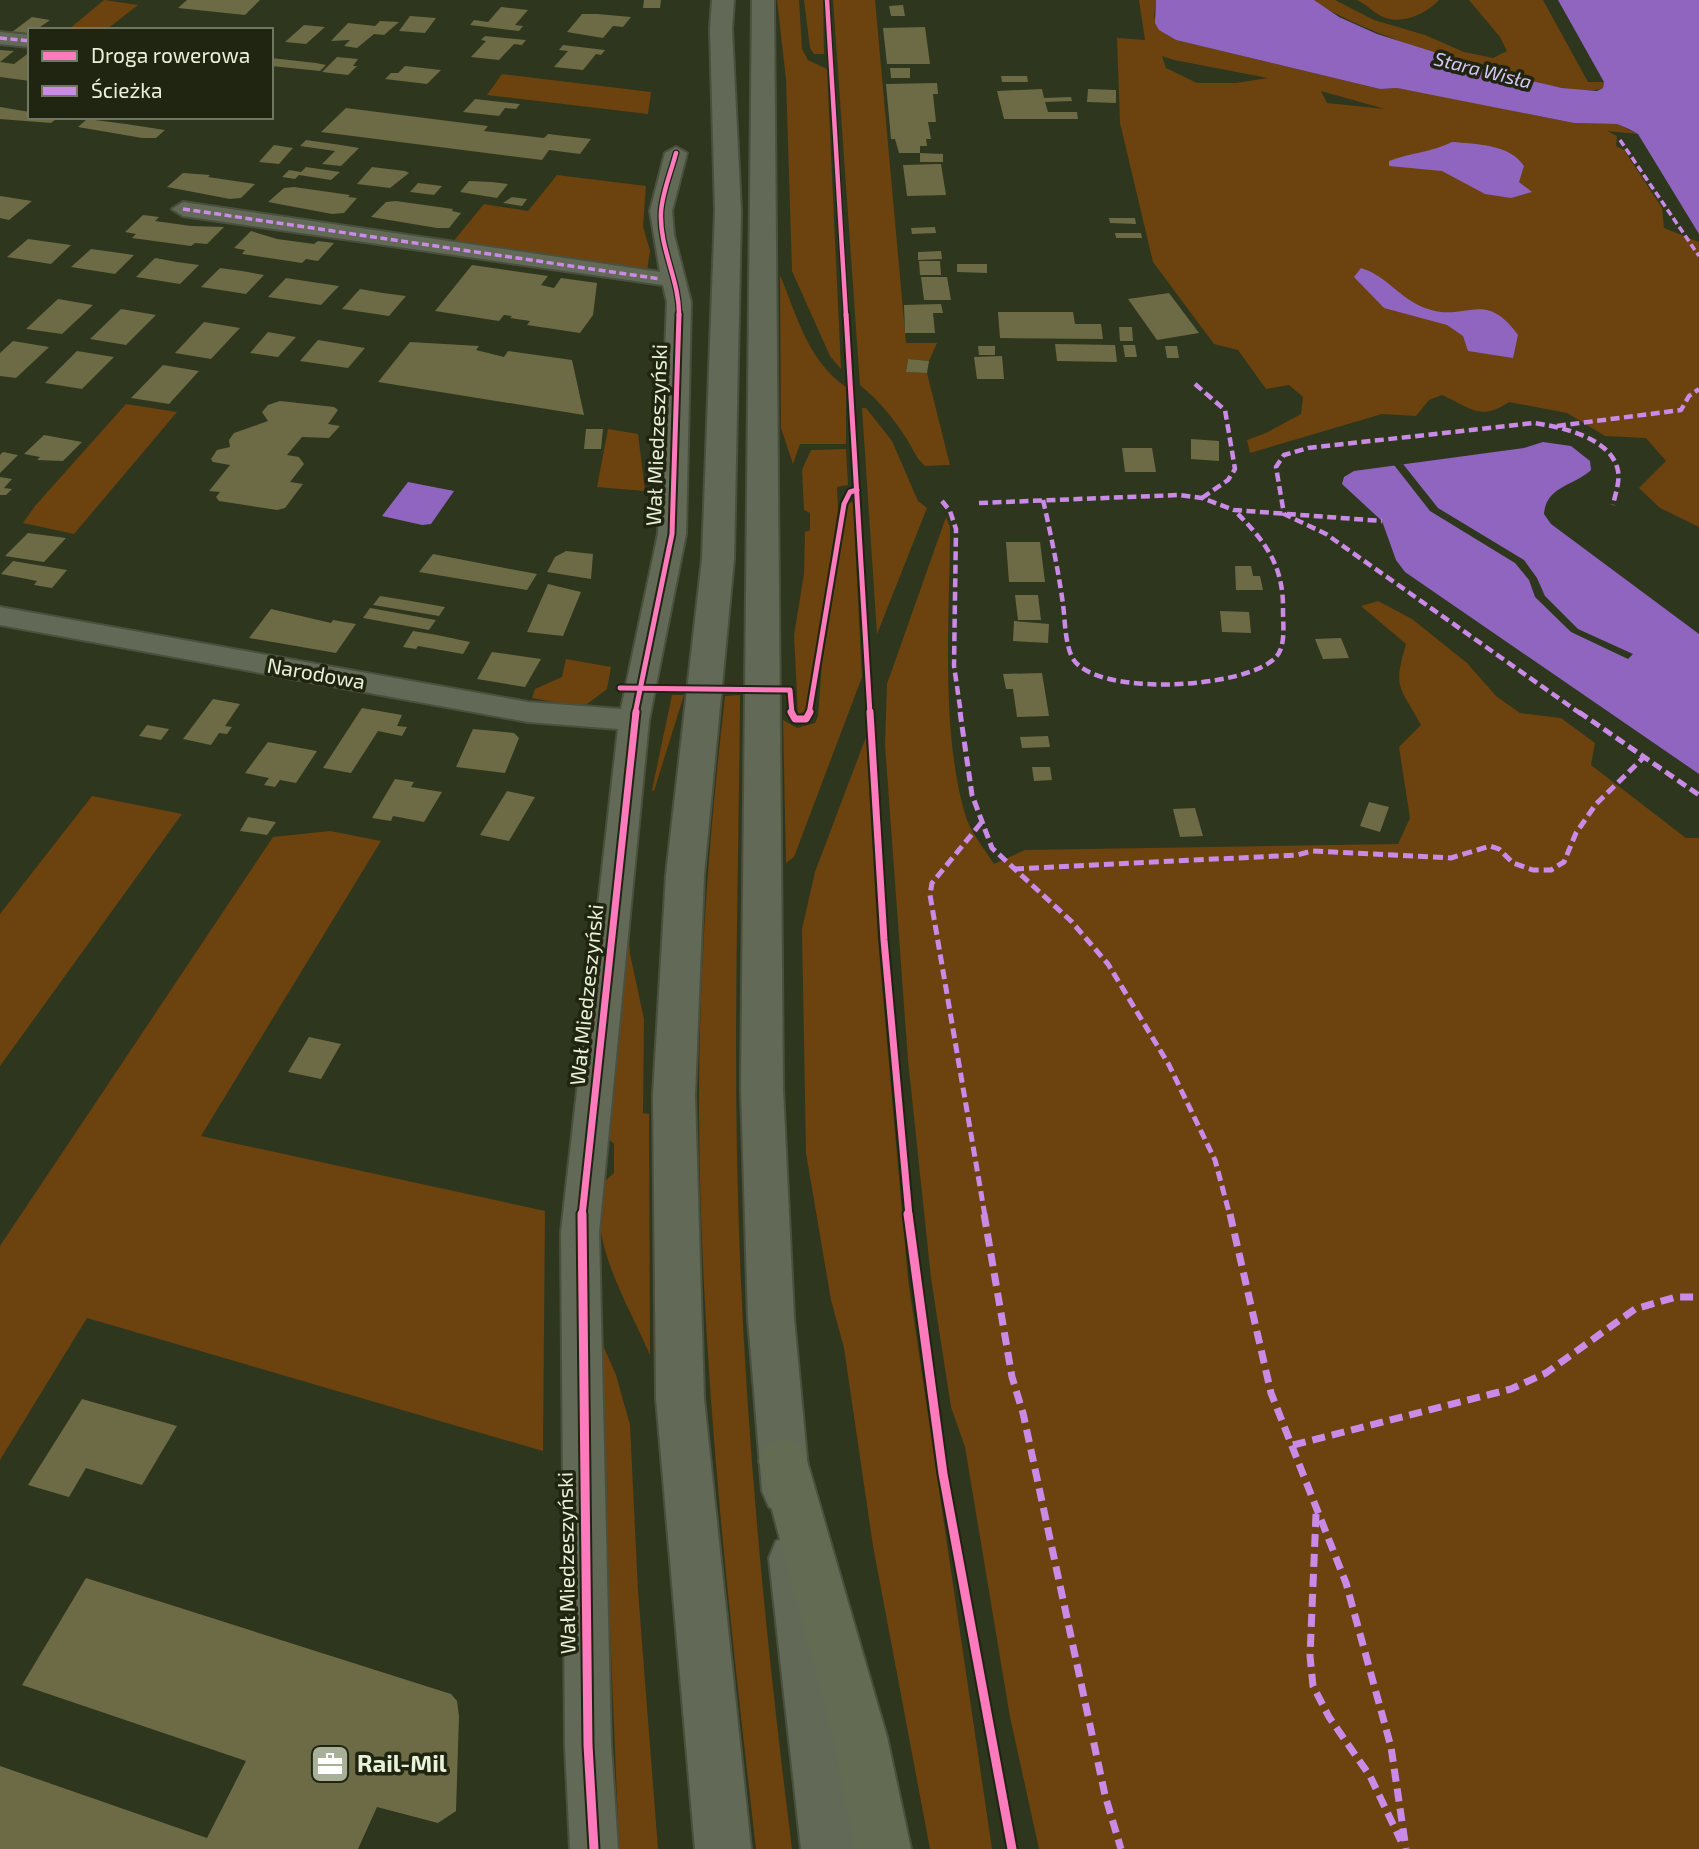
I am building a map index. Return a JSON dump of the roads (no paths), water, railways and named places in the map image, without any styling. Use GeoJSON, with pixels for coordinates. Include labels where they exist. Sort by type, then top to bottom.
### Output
{"type":"FeatureCollection","features":[{"type":"Feature","properties":{"kind":"main road"},"geometry":{"type":"LineString","coordinates":[[723,0],[721,29],[728,211],[719,533],[711,638],[685,875],[674,1094],[680,1398],[723,1849]]}},
{"type":"Feature","properties":{"kind":"main road"},"geometry":{"type":"LineString","coordinates":[[763,0],[762,1089],[771,1318],[783,1461],[808,1696],[829,1849]]}},
{"type":"Feature","properties":{"kind":"main road"},"geometry":{"type":"LineString","coordinates":[[783,1461],[860,1737],[883,1849]]}},
{"type":"Feature","properties":{"kind":"street"},"geometry":{"type":"LineString","coordinates":[[0,38],[28,41]]}},
{"type":"Feature","properties":{"kind":"street","name":"Wał Miedzeszyński"},"geometry":{"type":"LineString","coordinates":[[593,1849],[588,1745],[580,1232],[634,720],[673,534],[679,302],[663,235],[661,211],[676,153]]}},
{"type":"Feature","properties":{"kind":"street"},"geometry":{"type":"LineString","coordinates":[[183,209],[660,279]]}},
{"type":"Feature","properties":{"kind":"street","name":"Narodowa"},"geometry":{"type":"LineString","coordinates":[[0,616],[528,712],[634,720]]}},
{"type":"Feature","properties":{"kind":"water","name":"Stara Wisła"},"geometry":{"type":"Polygon","coordinates":[[[1156,0],[1314,0],[1339,17],[1377,34],[1510,76],[1562,88],[1597,91],[1603,88],[1604,82],[1558,0],[1699,0],[1699,234],[1638,134],[1629,129],[1617,124],[1574,123],[1397,88],[1380,89],[1176,40],[1159,30],[1155,23],[1156,0]]]}},
{"type":"Feature","properties":{"kind":"water"},"geometry":{"type":"Polygon","coordinates":[[[1452,142],[1491,146],[1510,153],[1524,166],[1519,182],[1532,192],[1511,198],[1485,194],[1442,171],[1389,166],[1389,161],[1452,142]]]}},
{"type":"Feature","properties":{"kind":"water"},"geometry":{"type":"Polygon","coordinates":[[[1361,268],[1378,276],[1408,299],[1425,308],[1440,312],[1484,310],[1495,313],[1518,335],[1513,358],[1468,351],[1463,336],[1447,325],[1384,308],[1354,277],[1361,268]]]}},
{"type":"Feature","properties":{"kind":"water"},"geometry":{"type":"Polygon","coordinates":[[[1543,442],[1571,446],[1590,461],[1591,470],[1555,492],[1550,498],[1544,514],[1551,524],[1699,634],[1699,774],[1405,572],[1396,560],[1382,521],[1342,484],[1344,477],[1354,471],[1524,448],[1543,442]]]}},
{"type":"Feature","properties":{"kind":"water"},"geometry":{"type":"Polygon","coordinates":[[[408,482],[454,491],[431,524],[422,525],[382,516],[408,482]]]}},
{"type":"Feature","properties":{"kind":"place","name":"Rail-Mil"},"geometry":{"type":"Point","coordinates":[330,1764]}}]}
